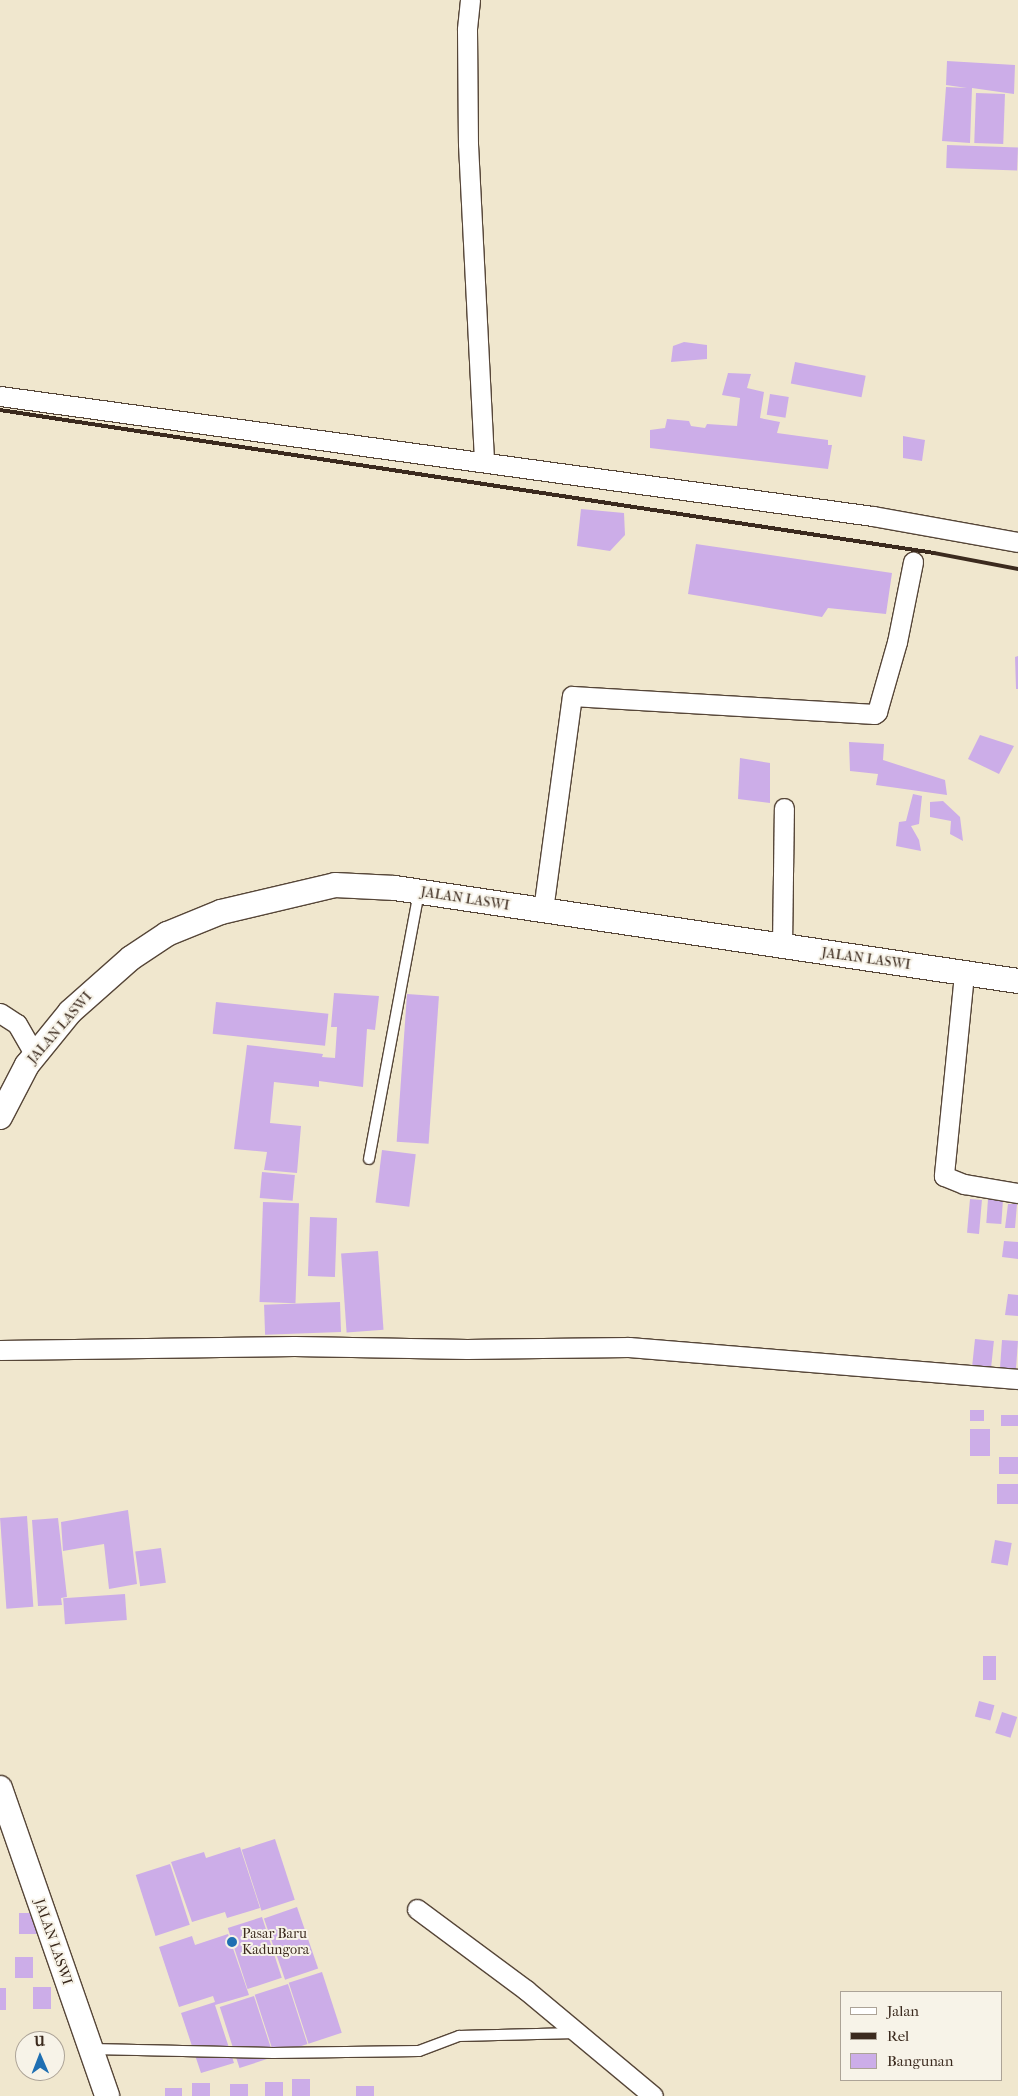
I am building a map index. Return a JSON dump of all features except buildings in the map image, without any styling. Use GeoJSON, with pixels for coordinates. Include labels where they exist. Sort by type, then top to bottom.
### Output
{"type":"FeatureCollection","features":[{"type":"Feature","properties":{"kind":"street"},"geometry":{"type":"LineString","coordinates":[[470,0],[466,30],[468,144],[484,462]]}},
{"type":"Feature","properties":{"kind":"street"},"geometry":{"type":"LineString","coordinates":[[0,396],[873,516],[1018,542]]}},
{"type":"Feature","properties":{"kind":"street"},"geometry":{"type":"LineString","coordinates":[[543,910],[572,696],[874,714],[877,712],[897,642],[913,562]]}},
{"type":"Feature","properties":{"kind":"street"},"geometry":{"type":"LineString","coordinates":[[782,946],[784,808]]}},
{"type":"Feature","properties":{"kind":"street","name":"JALAN LASWI"},"geometry":{"type":"LineString","coordinates":[[0,1118],[17,1082],[70,1012],[99,984],[167,934],[221,912],[335,885],[419,892],[1018,981]]}},
{"type":"Feature","properties":{"kind":"street"},"geometry":{"type":"LineString","coordinates":[[964,974],[944,1176],[964,1184],[1018,1193]]}},
{"type":"Feature","properties":{"kind":"street"},"geometry":{"type":"LineString","coordinates":[[0,1013],[17,1024],[36,1055]]}},
{"type":"Feature","properties":{"kind":"street"},"geometry":{"type":"LineString","coordinates":[[0,1350],[294,1346],[467,1349],[629,1347],[1018,1379]]}},
{"type":"Feature","properties":{"kind":"street","name":"JALAN LASWI"},"geometry":{"type":"LineString","coordinates":[[0,1788],[107,2096]]}},
{"type":"Feature","properties":{"kind":"street"},"geometry":{"type":"LineString","coordinates":[[417,1909],[526,1990],[653,2096]]}},
{"type":"Feature","properties":{"kind":"lane"},"geometry":{"type":"LineString","coordinates":[[369,1159],[419,892]]}},
{"type":"Feature","properties":{"kind":"lane"},"geometry":{"type":"LineString","coordinates":[[91,2049],[273,2053],[419,2051],[459,2036],[577,2032]]}},
{"type":"Feature","properties":{"kind":"railway"},"geometry":{"type":"LineString","coordinates":[[0,410],[934,553],[1018,569]]}},
{"type":"Feature","properties":{"kind":"place","name":"Pasar Baru Kadungora"},"geometry":{"type":"Point","coordinates":[232,1942]}}]}
